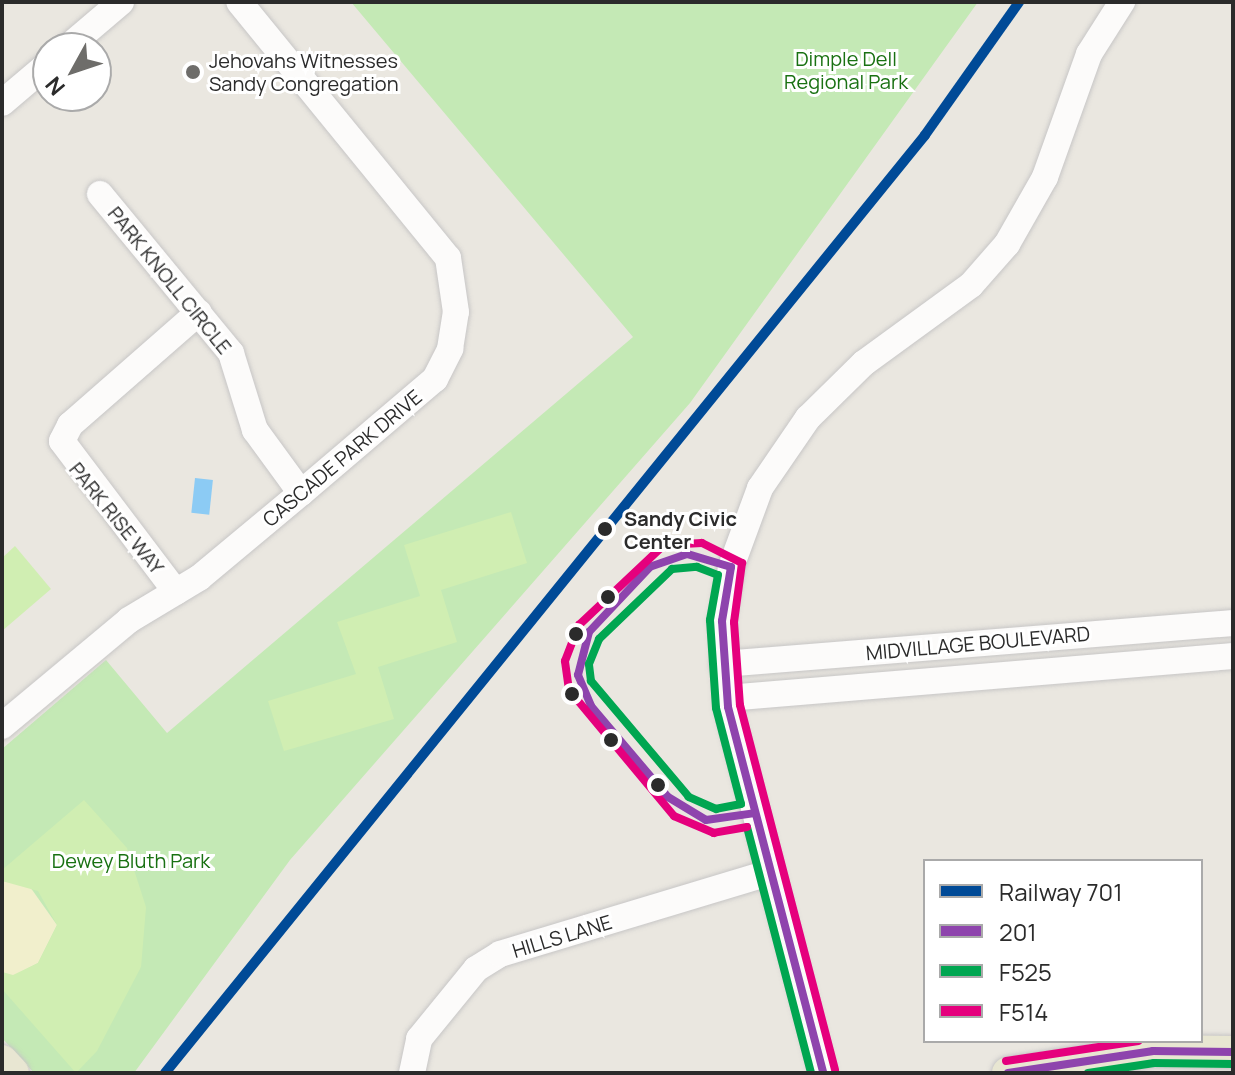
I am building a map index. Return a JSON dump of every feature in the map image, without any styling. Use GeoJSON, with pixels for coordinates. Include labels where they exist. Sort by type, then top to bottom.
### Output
{"type":"FeatureCollection","features":[{"type":"Feature","properties":{"kind":"main road"},"geometry":{"type":"LineString","coordinates":[[1008,1073],[1153,1051],[1233,1052]]}},
{"type":"Feature","properties":{"kind":"main road"},"geometry":{"type":"LineString","coordinates":[[2,1061],[13,1073]]}},
{"type":"Feature","properties":{"kind":"street","name":"CASCADE PARK DRIVE"},"geometry":{"type":"LineString","coordinates":[[2,726],[129,620],[176,592],[301,493],[435,379],[450,349],[454,284],[433,234],[239,2]]}},
{"type":"Feature","properties":{"kind":"street"},"geometry":{"type":"LineString","coordinates":[[823,1073],[727,698],[723,664],[731,567],[774,463],[845,380],[971,285],[1007,244],[1045,177],[1089,54],[1122,2]]}},
{"type":"Feature","properties":{"kind":"street"},"geometry":{"type":"LineString","coordinates":[[85,32],[119,3]]}},
{"type":"Feature","properties":{"kind":"street"},"geometry":{"type":"LineString","coordinates":[[2,103],[32,78]]}},
{"type":"Feature","properties":{"kind":"street","name":"PARK KNOLL CIRCLE"},"geometry":{"type":"LineString","coordinates":[[100,194],[231,353],[263,443],[301,493]]}},
{"type":"Feature","properties":{"kind":"street","name":"PARK RISE WAY"},"geometry":{"type":"LineString","coordinates":[[176,592],[62,441],[70,425],[199,312]]}},
{"type":"Feature","properties":{"kind":"street","name":"MIDVILLAGE BOULEVARD"},"geometry":{"type":"LineString","coordinates":[[723,664],[1233,623]]}},
{"type":"Feature","properties":{"kind":"street","name":"MIDVILLAGE BOULEVARD"},"geometry":{"type":"LineString","coordinates":[[727,698],[1233,656]]}},
{"type":"Feature","properties":{"kind":"street","name":"HILLS LANE"},"geometry":{"type":"LineString","coordinates":[[412,1073],[419,1039],[476,969],[500,954],[771,872]]}},
{"type":"Feature","properties":{"kind":"green space","name":"Dewey Bluth Park"},"geometry":{"type":"Polygon","coordinates":[[[351,2],[978,2],[690,403],[290,860],[134,1073],[34,1073],[2,1038],[2,749],[106,660],[167,733],[633,337],[351,2]]]}},
{"type":"Feature","properties":{"kind":"green space"},"geometry":{"type":"Polygon","coordinates":[[[511,512],[527,563],[441,590],[457,642],[378,667],[394,719],[284,751],[268,701],[356,674],[337,622],[420,596],[404,545],[511,512]]]}},
{"type":"Feature","properties":{"kind":"green space"},"geometry":{"type":"Polygon","coordinates":[[[15,546],[51,589],[2,631],[2,558],[15,546]]]}},
{"type":"Feature","properties":{"kind":"green space"},"geometry":{"type":"Polygon","coordinates":[[[84,800],[127,848],[146,907],[141,967],[97,1051],[76,1073],[2,989],[2,972],[13,975],[38,963],[57,925],[38,891],[2,881],[2,870],[84,800]]]}},
{"type":"Feature","properties":{"kind":"sand"},"geometry":{"type":"Polygon","coordinates":[[[2,881],[28,884],[57,925],[38,963],[13,976],[2,972],[2,881]]]}},
{"type":"Feature","properties":{"kind":"water"},"geometry":{"type":"Polygon","coordinates":[[[195,478],[213,480],[209,515],[191,513],[195,478]]]}},
{"type":"Feature","properties":{"kind":"rail line","name":"701"},"geometry":{"type":"LineString","coordinates":[[165,1073],[925,135],[1019,2]]}},
{"type":"Feature","properties":{"kind":"transit line","name":"F514"},"geometry":{"type":"LineString","coordinates":[[747,827],[714,833],[674,816],[569,690],[565,661],[579,625],[664,545],[702,543],[742,563],[734,622],[740,705],[835,1070]]}},
{"type":"Feature","properties":{"kind":"transit line","name":"201"},"geometry":{"type":"LineString","coordinates":[[731,567],[687,554],[650,567],[589,632],[578,675],[591,706],[668,797],[706,820],[755,813]]}},
{"type":"Feature","properties":{"kind":"transit line","name":"F525"},"geometry":{"type":"LineString","coordinates":[[697,567],[718,575],[710,620],[716,708],[741,804],[716,809],[689,797],[591,681],[589,664],[599,639],[672,569],[697,567]]}},
{"type":"Feature","properties":{"kind":"transit line","name":"201"},"geometry":{"type":"LineString","coordinates":[[731,567],[722,621],[728,707],[823,1073]]}},
{"type":"Feature","properties":{"kind":"transit line","name":"F525"},"geometry":{"type":"LineString","coordinates":[[747,827],[811,1073]]}},
{"type":"Feature","properties":{"kind":"transit line","name":"F514"},"geometry":{"type":"LineString","coordinates":[[1006,1061],[1126,1043]]}},
{"type":"Feature","properties":{"kind":"transit line","name":"201"},"geometry":{"type":"LineString","coordinates":[[1008,1073],[1153,1051],[1233,1052]]}},
{"type":"Feature","properties":{"kind":"transit line","name":"F525"},"geometry":{"type":"LineString","coordinates":[[1088,1073],[1154,1063],[1233,1064]]}},
{"type":"Feature","properties":{"kind":"place","name":"Jehovahs Witnesses Sandy Congregation"},"geometry":{"type":"Point","coordinates":[193,72]}},
{"type":"Feature","properties":{"kind":"place","name":"Sandy Civic Center"},"geometry":{"type":"Point","coordinates":[605,529]}},
{"type":"Feature","properties":{"kind":"park label","name":"Dimple Dell Regional Park"},"geometry":{"type":"Point","coordinates":[846,70]}}]}
